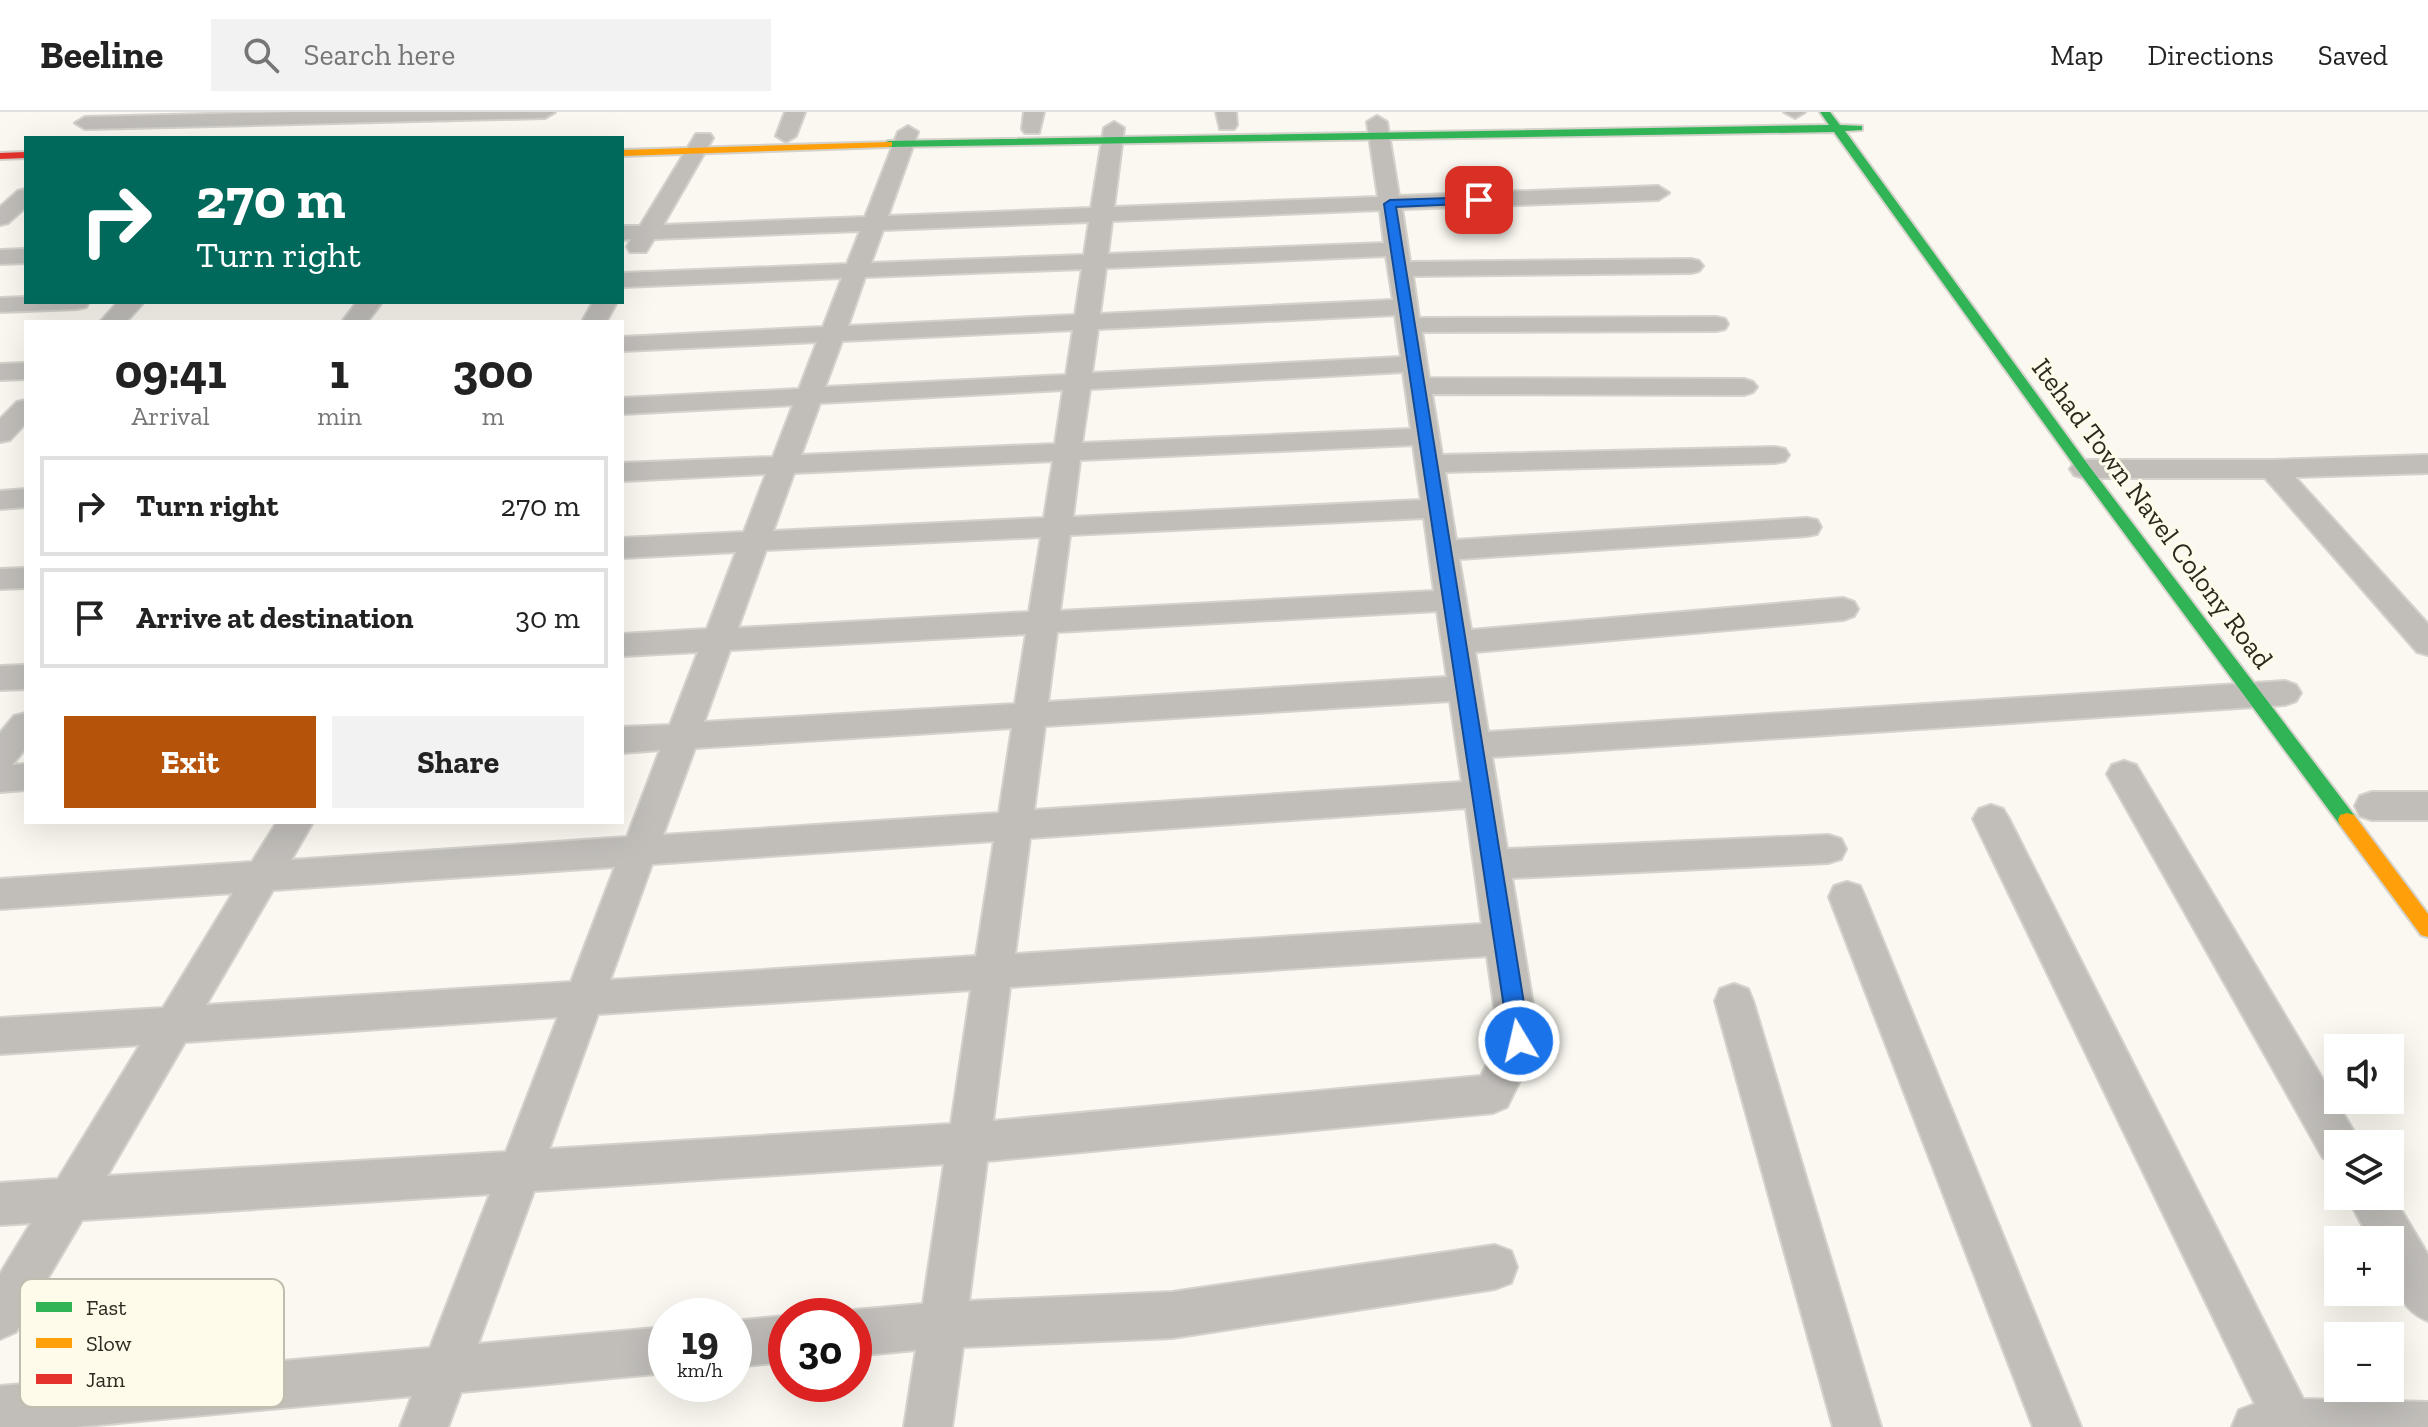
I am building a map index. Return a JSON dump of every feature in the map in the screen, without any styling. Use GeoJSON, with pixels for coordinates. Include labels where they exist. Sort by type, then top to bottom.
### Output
{"type":"FeatureCollection","features":[{"type":"Feature","properties":{"kind":"street"},"geometry":{"type":"LineString","coordinates":[[84,124],[545,112]]}},
{"type":"Feature","properties":{"kind":"street"},"geometry":{"type":"LineString","coordinates":[[786,136],[795,112]]}},
{"type":"Feature","properties":{"kind":"street"},"geometry":{"type":"LineString","coordinates":[[624,153],[786,136],[906,138],[1033,121],[1113,134],[1226,119],[1378,129],[1816,112]]}},
{"type":"Feature","properties":{"kind":"street"},"geometry":{"type":"LineString","coordinates":[[371,136],[389,114]]}},
{"type":"Feature","properties":{"kind":"street"},"geometry":{"type":"LineString","coordinates":[[624,140],[699,144],[1836,117],[1858,128],[1906,191]]}},
{"type":"Feature","properties":{"kind":"street","name":"Itehad Town Navel Colony Road"},"geometry":{"type":"LineString","coordinates":[[1836,117],[2090,457],[2277,693],[2428,929]]}},
{"type":"Feature","properties":{"kind":"street"},"geometry":{"type":"LineString","coordinates":[[0,1204],[969,1143],[1493,1094],[1519,1041],[1378,129]]}},
{"type":"Feature","properties":{"kind":"street"},"geometry":{"type":"LineString","coordinates":[[928,1427],[1113,134]]}},
{"type":"Feature","properties":{"kind":"street"},"geometry":{"type":"LineString","coordinates":[[424,1427],[906,138]]}},
{"type":"Feature","properties":{"kind":"street"},"geometry":{"type":"LineString","coordinates":[[624,273],[699,144]]}},
{"type":"Feature","properties":{"kind":"street"},"geometry":{"type":"LineString","coordinates":[[0,156],[24,155]]}},
{"type":"Feature","properties":{"kind":"street"},"geometry":{"type":"LineString","coordinates":[[0,165],[24,164]]}},
{"type":"Feature","properties":{"kind":"street"},"geometry":{"type":"LineString","coordinates":[[624,233],[1658,193]]}},
{"type":"Feature","properties":{"kind":"street"},"geometry":{"type":"LineString","coordinates":[[0,218],[24,198]]}},
{"type":"Feature","properties":{"kind":"street"},"geometry":{"type":"LineString","coordinates":[[0,257],[24,256]]}},
{"type":"Feature","properties":{"kind":"street"},"geometry":{"type":"LineString","coordinates":[[624,277],[1095,261],[1399,259],[1691,266]]}},
{"type":"Feature","properties":{"kind":"street"},"geometry":{"type":"LineString","coordinates":[[0,305],[26,304]]}},
{"type":"Feature","properties":{"kind":"street"},"geometry":{"type":"LineString","coordinates":[[114,320],[130,304]]}},
{"type":"Feature","properties":{"kind":"street"},"geometry":{"type":"LineString","coordinates":[[356,320],[368,304]]}},
{"type":"Feature","properties":{"kind":"street"},"geometry":{"type":"LineString","coordinates":[[624,344],[1086,322],[1408,316],[1716,324]]}},
{"type":"Feature","properties":{"kind":"street"},"geometry":{"type":"LineString","coordinates":[[0,372],[24,371]]}},
{"type":"Feature","properties":{"kind":"street"},"geometry":{"type":"LineString","coordinates":[[624,406],[1077,382],[1417,375],[1744,387]]}},
{"type":"Feature","properties":{"kind":"street"},"geometry":{"type":"LineString","coordinates":[[0,437],[24,410]]}},
{"type":"Feature","properties":{"kind":"street"},"geometry":{"type":"LineString","coordinates":[[0,437],[24,438]]}},
{"type":"Feature","properties":{"kind":"street"},"geometry":{"type":"LineString","coordinates":[[624,472],[1067,452],[1428,450],[1775,455]]}},
{"type":"Feature","properties":{"kind":"street"},"geometry":{"type":"LineString","coordinates":[[2090,457],[2121,477],[2415,464],[2428,492]]}},
{"type":"Feature","properties":{"kind":"street"},"geometry":{"type":"LineString","coordinates":[[2273,469],[2428,644]]}},
{"type":"Feature","properties":{"kind":"street"},"geometry":{"type":"LineString","coordinates":[[0,500],[24,498]]}},
{"type":"Feature","properties":{"kind":"street"},"geometry":{"type":"LineString","coordinates":[[624,548],[1437,508]]}},
{"type":"Feature","properties":{"kind":"street"},"geometry":{"type":"LineString","coordinates":[[1444,550],[1807,527]]}},
{"type":"Feature","properties":{"kind":"street"},"geometry":{"type":"LineString","coordinates":[[0,579],[24,578]]}},
{"type":"Feature","properties":{"kind":"street"},"geometry":{"type":"LineString","coordinates":[[624,645],[1452,600]]}},
{"type":"Feature","properties":{"kind":"street"},"geometry":{"type":"LineString","coordinates":[[1458,642],[1843,609]]}},
{"type":"Feature","properties":{"kind":"street"},"geometry":{"type":"LineString","coordinates":[[0,678],[24,677]]}},
{"type":"Feature","properties":{"kind":"street"},"geometry":{"type":"LineString","coordinates":[[624,740],[1465,688]]}},
{"type":"Feature","properties":{"kind":"street"},"geometry":{"type":"LineString","coordinates":[[1474,746],[2277,693]]}},
{"type":"Feature","properties":{"kind":"street"},"geometry":{"type":"LineString","coordinates":[[0,756],[24,727]]}},
{"type":"Feature","properties":{"kind":"street"},"geometry":{"type":"LineString","coordinates":[[2124,774],[2330,1130]]}},
{"type":"Feature","properties":{"kind":"street"},"geometry":{"type":"LineString","coordinates":[[0,779],[24,777]]}},
{"type":"Feature","properties":{"kind":"street"},"geometry":{"type":"LineString","coordinates":[[0,894],[1481,794]]}},
{"type":"Feature","properties":{"kind":"street"},"geometry":{"type":"LineString","coordinates":[[2375,810],[2428,806]]}},
{"type":"Feature","properties":{"kind":"street"},"geometry":{"type":"LineString","coordinates":[[1991,819],[2272,1425],[2428,1426]]}},
{"type":"Feature","properties":{"kind":"street"},"geometry":{"type":"LineString","coordinates":[[22,1279],[294,824]]}},
{"type":"Feature","properties":{"kind":"street"},"geometry":{"type":"LineString","coordinates":[[1493,864],[1828,849]]}},
{"type":"Feature","properties":{"kind":"street"},"geometry":{"type":"LineString","coordinates":[[1847,897],[2057,1427]]}},
{"type":"Feature","properties":{"kind":"street"},"geometry":{"type":"LineString","coordinates":[[0,1036],[1504,939]]}},
{"type":"Feature","properties":{"kind":"street"},"geometry":{"type":"LineString","coordinates":[[1734,1001],[1857,1427]]}},
{"type":"Feature","properties":{"kind":"street"},"geometry":{"type":"LineString","coordinates":[[2377,1210],[2428,1298]]}},
{"type":"Feature","properties":{"kind":"street"},"geometry":{"type":"LineString","coordinates":[[872,1331],[942,1325],[1172,1315],[1495,1267]]}},
{"type":"Feature","properties":{"kind":"street"},"geometry":{"type":"LineString","coordinates":[[0,1316],[20,1283]]}},
{"type":"Feature","properties":{"kind":"street"},"geometry":{"type":"LineString","coordinates":[[284,1385],[648,1352]]}},
{"type":"Feature","properties":{"kind":"street"},"geometry":{"type":"LineString","coordinates":[[0,1410],[33,1407]]}},
{"type":"Feature","properties":{"kind":"traffic: fast"},"geometry":{"type":"LineString","coordinates":[[1825,112],[2084,469],[2347,820]]}},
{"type":"Feature","properties":{"kind":"traffic: fast"},"geometry":{"type":"LineString","coordinates":[[888,144],[1858,128]]}},
{"type":"Feature","properties":{"kind":"traffic: slow"},"geometry":{"type":"LineString","coordinates":[[624,153],[888,144]]}},
{"type":"Feature","properties":{"kind":"traffic: slow"},"geometry":{"type":"LineString","coordinates":[[2347,820],[2428,929]]}},
{"type":"Feature","properties":{"kind":"traffic: jam"},"geometry":{"type":"LineString","coordinates":[[0,156],[24,155]]}},
{"type":"Feature","properties":{"kind":"route"},"geometry":{"type":"LineString","coordinates":[[1479,200],[1390,204],[1519,1041]]}}]}
